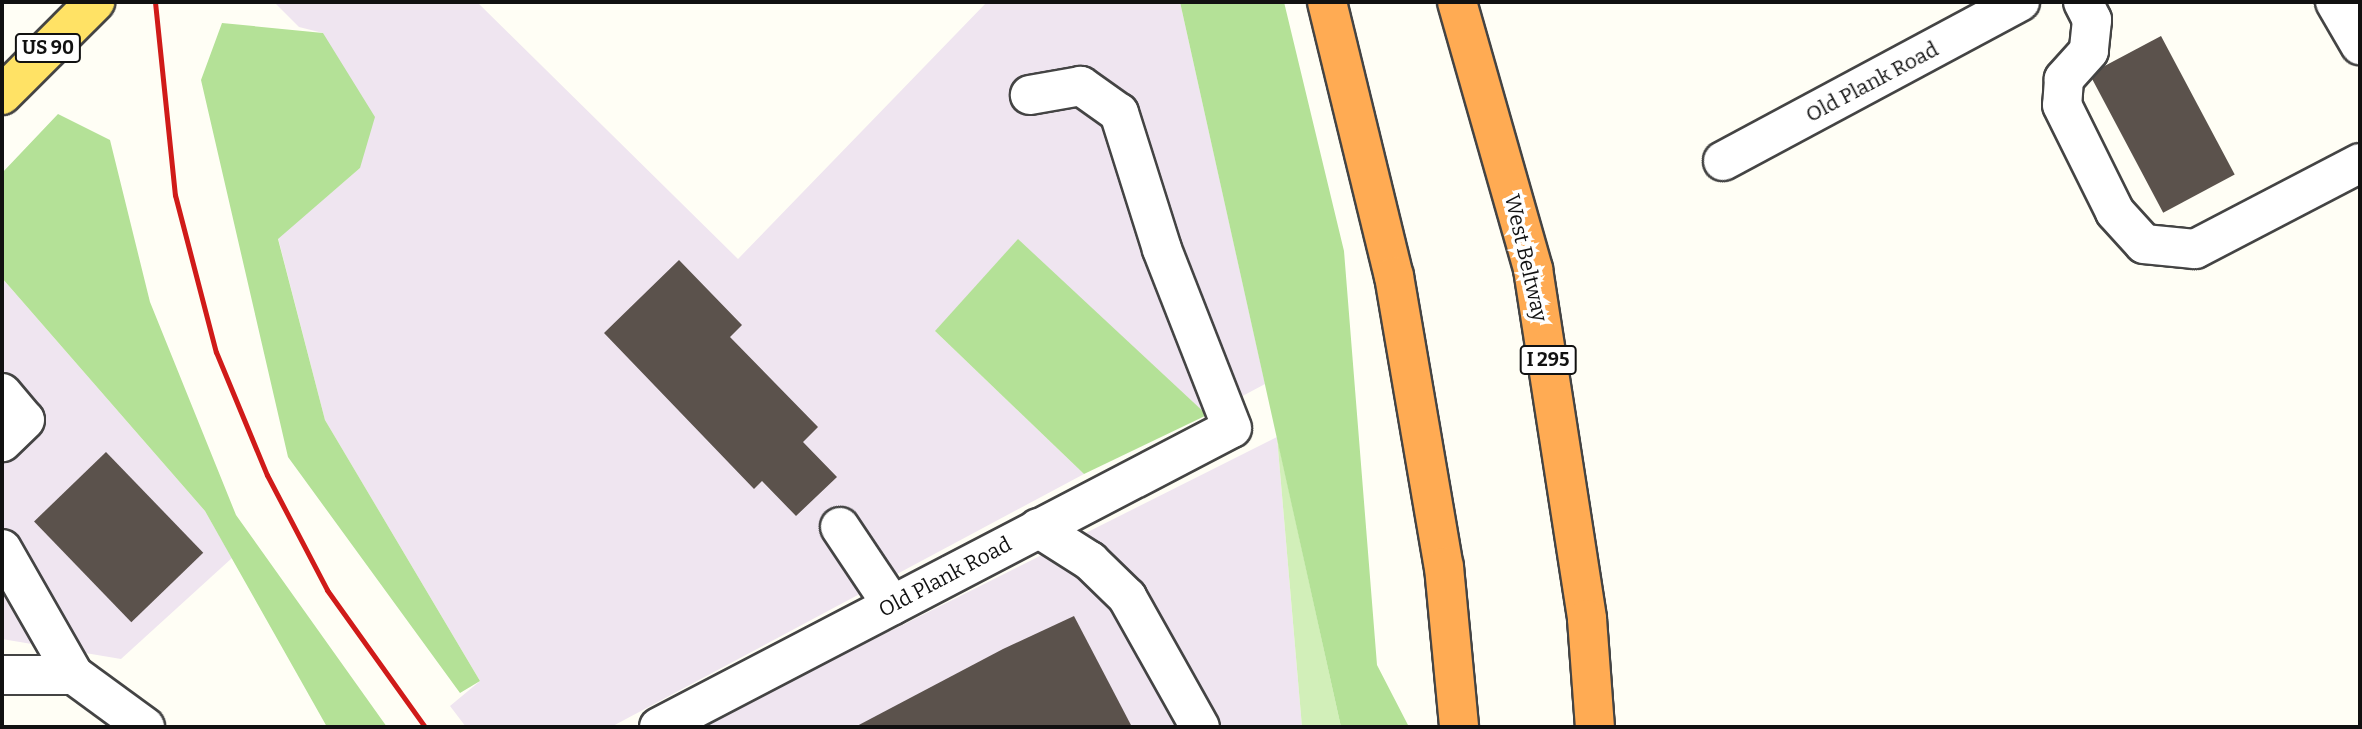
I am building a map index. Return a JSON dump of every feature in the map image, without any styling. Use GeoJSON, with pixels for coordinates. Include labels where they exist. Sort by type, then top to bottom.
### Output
{"type":"FeatureCollection","features":[{"type":"Feature","properties":{"kind":"highway"},"geometry":{"type":"LineString","coordinates":[[1327,2],[1394,276],[1444,567],[1459,727]]}},
{"type":"Feature","properties":{"kind":"highway","name":"West Beltway"},"geometry":{"type":"LineString","coordinates":[[1457,2],[1533,269],[1587,619],[1594,727]]}},
{"type":"Feature","properties":{"kind":"main road","name":"US 90"},"geometry":{"type":"LineString","coordinates":[[2,95],[95,2]]}},
{"type":"Feature","properties":{"kind":"street","name":"Old Plank Road"},"geometry":{"type":"LineString","coordinates":[[1723,161],[2020,2]]}},
{"type":"Feature","properties":{"kind":"street"},"geometry":{"type":"LineString","coordinates":[[2083,2],[2092,20],[2089,51],[2064,79],[2062,105],[2115,212],[2144,244],[2194,249],[2360,163]]}},
{"type":"Feature","properties":{"kind":"street"},"geometry":{"type":"LineString","coordinates":[[2335,2],[2360,45]]}},
{"type":"Feature","properties":{"kind":"street","name":"Old Plank Road"},"geometry":{"type":"LineString","coordinates":[[659,727],[702,717],[892,605],[1232,428],[1162,249],[1119,114],[1081,86],[1030,95]]}},
{"type":"Feature","properties":{"kind":"street"},"geometry":{"type":"LineString","coordinates":[[2,393],[26,419],[2,442]]}},
{"type":"Feature","properties":{"kind":"street"},"geometry":{"type":"LineString","coordinates":[[840,527],[892,605]]}},
{"type":"Feature","properties":{"kind":"street"},"geometry":{"type":"LineString","coordinates":[[1038,528],[1090,561],[1127,597],[1200,727]]}},
{"type":"Feature","properties":{"kind":"street"},"geometry":{"type":"LineString","coordinates":[[2,549],[74,675],[145,727]]}},
{"type":"Feature","properties":{"kind":"street"},"geometry":{"type":"LineString","coordinates":[[2,675],[74,675]]}},
{"type":"Feature","properties":{"kind":"shaded area"},"geometry":{"type":"Polygon","coordinates":[[[274,2],[477,2],[738,259],[987,2],[1180,2],[1265,384],[1207,415],[935,331],[1084,474],[611,727],[466,727],[450,706],[480,681],[325,420],[278,238],[360,168],[323,33],[299,27],[274,2]]]}},
{"type":"Feature","properties":{"kind":"shaded area"},"geometry":{"type":"Polygon","coordinates":[[[2,278],[205,511],[232,558],[121,659],[2,639],[2,278]]]}},
{"type":"Feature","properties":{"kind":"shaded area"},"geometry":{"type":"Polygon","coordinates":[[[1277,437],[1302,727],[699,727],[1277,437]]]}},
{"type":"Feature","properties":{"kind":"green space"},"geometry":{"type":"Polygon","coordinates":[[[1180,2],[1284,2],[1344,251],[1377,665],[1409,727],[1341,727],[1180,2]]]}},
{"type":"Feature","properties":{"kind":"green space"},"geometry":{"type":"Polygon","coordinates":[[[222,23],[323,33],[375,117],[360,168],[278,239],[325,420],[480,681],[460,693],[288,457],[201,80],[222,23]]]}},
{"type":"Feature","properties":{"kind":"green space"},"geometry":{"type":"Polygon","coordinates":[[[58,114],[110,140],[150,302],[236,515],[387,727],[327,727],[205,511],[2,278],[2,173],[58,114]]]}},
{"type":"Feature","properties":{"kind":"green space"},"geometry":{"type":"Polygon","coordinates":[[[1018,239],[1207,415],[1084,474],[935,331],[1018,239]]]}},
{"type":"Feature","properties":{"kind":"green space"},"geometry":{"type":"Polygon","coordinates":[[[1277,437],[1341,727],[1302,727],[1277,437]]]}},
{"type":"Feature","properties":{"kind":"building"},"geometry":{"type":"Polygon","coordinates":[[[2161,36],[2235,175],[2163,213],[2089,74],[2161,36]]]}},
{"type":"Feature","properties":{"kind":"building"},"geometry":{"type":"Polygon","coordinates":[[[679,260],[742,325],[730,337],[818,427],[803,442],[837,477],[796,516],[762,481],[754,489],[604,333],[679,260]]]}},
{"type":"Feature","properties":{"kind":"building"},"geometry":{"type":"Polygon","coordinates":[[[106,452],[203,553],[131,622],[34,521],[106,452]]]}},
{"type":"Feature","properties":{"kind":"building"},"geometry":{"type":"Polygon","coordinates":[[[1074,616],[1132,727],[855,727],[1003,649],[1074,616]]]}},
{"type":"Feature","properties":{"kind":"railway"},"geometry":{"type":"LineString","coordinates":[[155,2],[175,195],[216,352],[267,475],[327,590],[425,727]]}}]}
